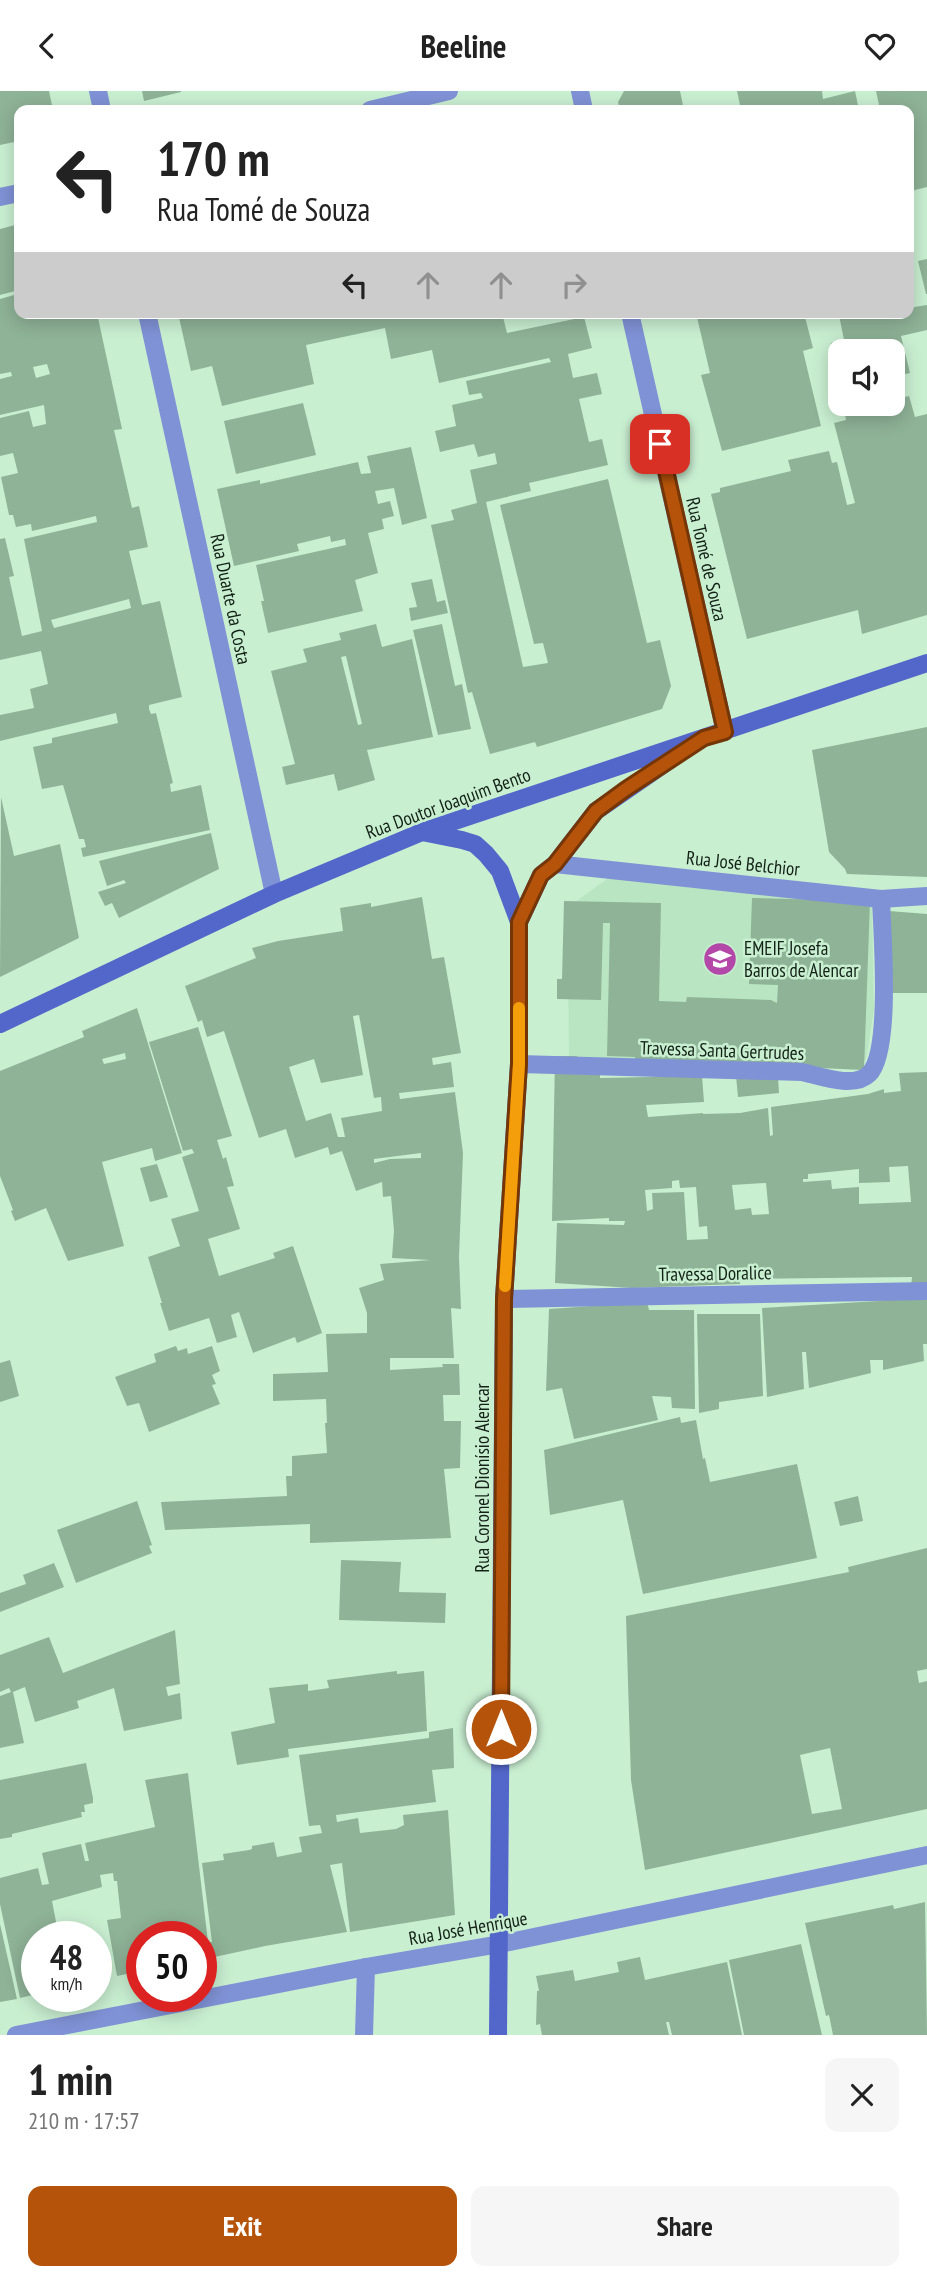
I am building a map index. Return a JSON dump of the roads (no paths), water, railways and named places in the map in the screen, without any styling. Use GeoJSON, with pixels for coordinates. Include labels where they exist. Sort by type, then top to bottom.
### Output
{"type":"FeatureCollection","features":[{"type":"Feature","properties":{"kind":"main road","name":"Rua Doutor Joaquim Bento"},"geometry":{"type":"LineString","coordinates":[[0,1024],[274,894],[422,832],[927,663]]}},
{"type":"Feature","properties":{"kind":"main road","name":"Rua Coronel Dionísio Alencar"},"geometry":{"type":"LineString","coordinates":[[519,922],[541,875],[555,864],[596,811],[704,738]]}},
{"type":"Feature","properties":{"kind":"main road","name":"Rua Coronel Dionísio Alencar"},"geometry":{"type":"LineString","coordinates":[[422,832],[462,840],[475,845],[486,854],[500,871],[519,922],[519,1064],[504,1299],[498,2035]]}},
{"type":"Feature","properties":{"kind":"street"},"geometry":{"type":"LineString","coordinates":[[391,105],[449,91]]}},
{"type":"Feature","properties":{"kind":"street","name":"Rua Duarte da Costa"},"geometry":{"type":"LineString","coordinates":[[148,319],[274,894]]}},
{"type":"Feature","properties":{"kind":"street","name":"Rua Tomé de Souza"},"geometry":{"type":"LineString","coordinates":[[631,319],[725,732]]}},
{"type":"Feature","properties":{"kind":"street","name":"Rua José Belchior"},"geometry":{"type":"LineString","coordinates":[[555,864],[881,899],[927,896]]}},
{"type":"Feature","properties":{"kind":"street","name":"Travessa Santa Gertrudes"},"geometry":{"type":"LineString","coordinates":[[519,1064],[802,1072],[842,1081],[861,1079],[869,1075],[874,1067],[880,1042],[884,1002],[881,899]]}},
{"type":"Feature","properties":{"kind":"street","name":"Travessa Doralice"},"geometry":{"type":"LineString","coordinates":[[504,1299],[927,1291]]}},
{"type":"Feature","properties":{"kind":"street","name":"Rua José Henrique"},"geometry":{"type":"LineString","coordinates":[[16,2035],[366,1967],[500,1944],[927,1855]]}},
{"type":"Feature","properties":{"kind":"street"},"geometry":{"type":"LineString","coordinates":[[365,2035],[366,1967]]}},
{"type":"Feature","properties":{"kind":"place","name":"EMEIF Josefa Barros de Alencar"},"geometry":{"type":"Point","coordinates":[720,959]}}]}
